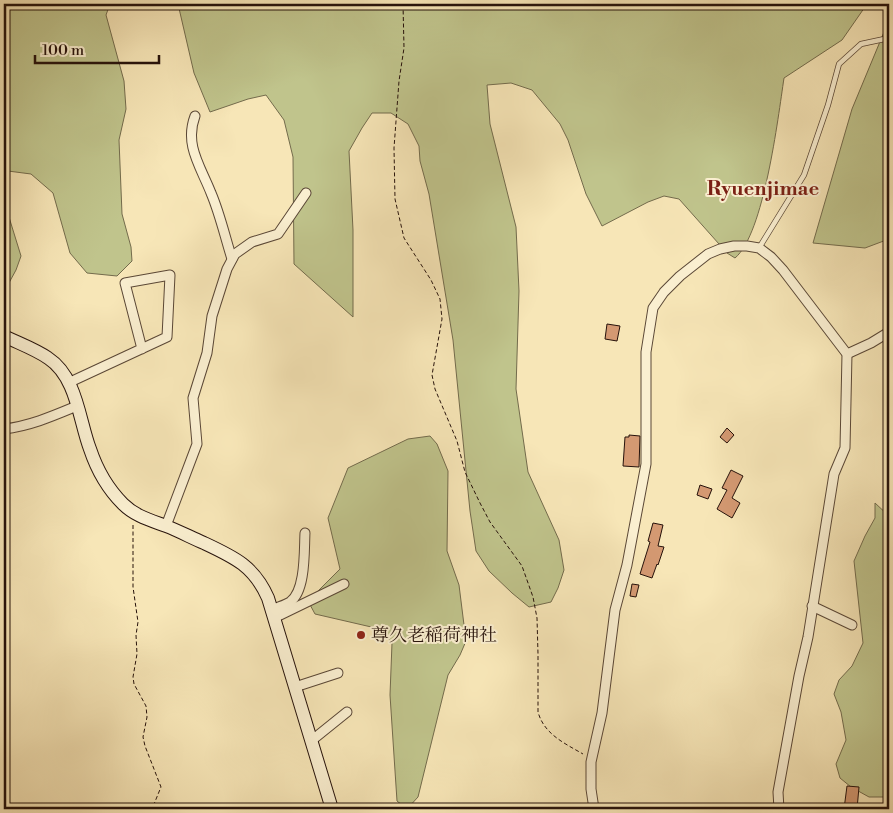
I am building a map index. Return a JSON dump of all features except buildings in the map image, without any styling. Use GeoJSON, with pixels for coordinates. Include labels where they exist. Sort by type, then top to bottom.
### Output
{"type":"FeatureCollection","features":[{"type":"Feature","properties":{"kind":"street"},"geometry":{"type":"LineString","coordinates":[[195,116],[191,128],[192,146],[212,193],[232,259]]}},
{"type":"Feature","properties":{"kind":"street"},"geometry":{"type":"LineString","coordinates":[[166,526],[197,444],[193,398],[207,353],[212,316],[234,254],[252,242],[278,234],[306,193]]}},
{"type":"Feature","properties":{"kind":"street"},"geometry":{"type":"LineString","coordinates":[[594,809],[591,789],[591,762],[602,713],[615,610],[627,565],[646,464],[646,352],[653,308],[664,292],[680,276],[708,254],[734,246],[758,248],[771,257],[847,354],[845,448],[834,474],[808,637],[778,792],[779,809]]}},
{"type":"Feature","properties":{"kind":"street"},"geometry":{"type":"LineString","coordinates":[[68,383],[167,338],[170,275],[125,283],[142,349]]}},
{"type":"Feature","properties":{"kind":"street"},"geometry":{"type":"LineString","coordinates":[[847,354],[889,332]]}},
{"type":"Feature","properties":{"kind":"street"},"geometry":{"type":"LineString","coordinates":[[4,336],[48,358],[56,365],[68,383],[78,406],[89,449],[106,486],[133,512],[236,558],[263,586],[332,809]]}},
{"type":"Feature","properties":{"kind":"street"},"geometry":{"type":"LineString","coordinates":[[4,429],[42,421],[78,406]]}},
{"type":"Feature","properties":{"kind":"street"},"geometry":{"type":"LineString","coordinates":[[273,614],[291,601],[297,594],[301,584],[305,533]]}},
{"type":"Feature","properties":{"kind":"street"},"geometry":{"type":"LineString","coordinates":[[273,614],[344,584]]}},
{"type":"Feature","properties":{"kind":"street"},"geometry":{"type":"LineString","coordinates":[[812,606],[852,625]]}},
{"type":"Feature","properties":{"kind":"street"},"geometry":{"type":"LineString","coordinates":[[295,687],[338,673]]}},
{"type":"Feature","properties":{"kind":"street"},"geometry":{"type":"LineString","coordinates":[[311,741],[347,712]]}},
{"type":"Feature","properties":{"kind":"lane"},"geometry":{"type":"LineString","coordinates":[[758,248],[804,175],[828,104],[839,64],[862,44],[889,38]]}},
{"type":"Feature","properties":{"kind":"path"},"geometry":{"type":"LineString","coordinates":[[403,4],[404,48],[399,81],[394,148],[395,199],[404,238],[431,280],[440,299],[442,319],[432,375],[435,388],[454,434],[465,472],[480,504],[490,522],[522,566],[533,597],[536,618],[538,712],[540,720],[551,734],[591,762]]}},
{"type":"Feature","properties":{"kind":"path"},"geometry":{"type":"LineString","coordinates":[[133,512],[133,587],[138,622],[136,635],[137,654],[133,677],[134,684],[146,706],[147,717],[143,737],[161,787],[152,809]]}},
{"type":"Feature","properties":{"kind":"green space"},"geometry":{"type":"Polygon","coordinates":[[[4,4],[110,4],[106,15],[124,81],[126,109],[119,140],[122,214],[131,247],[132,261],[117,276],[87,273],[70,253],[53,193],[31,174],[8,171],[4,193],[4,4]]]}},
{"type":"Feature","properties":{"kind":"green space"},"geometry":{"type":"Polygon","coordinates":[[[178,4],[867,4],[842,40],[784,78],[774,146],[762,201],[745,245],[735,258],[727,253],[679,199],[664,196],[648,202],[602,226],[586,194],[568,140],[560,124],[532,90],[511,83],[487,85],[490,124],[516,227],[519,291],[516,389],[528,472],[559,540],[564,570],[551,602],[529,607],[489,571],[476,551],[470,511],[453,340],[429,194],[420,161],[419,146],[408,124],[391,113],[372,113],[349,151],[353,230],[353,317],[294,264],[293,157],[284,120],[266,95],[210,112],[194,73],[178,4]]]}},
{"type":"Feature","properties":{"kind":"green space"},"geometry":{"type":"Polygon","coordinates":[[[889,20],[889,239],[865,248],[813,243],[852,109],[889,20]]]}},
{"type":"Feature","properties":{"kind":"green space"},"geometry":{"type":"Polygon","coordinates":[[[4,201],[21,256],[4,292],[4,201]]]}},
{"type":"Feature","properties":{"kind":"green space"},"geometry":{"type":"Polygon","coordinates":[[[430,436],[437,444],[448,471],[447,551],[459,585],[466,641],[448,675],[418,797],[407,809],[397,801],[390,695],[392,643],[380,629],[315,614],[308,601],[340,569],[328,518],[348,468],[408,439],[430,436]]]}},
{"type":"Feature","properties":{"kind":"green space"},"geometry":{"type":"Polygon","coordinates":[[[875,503],[889,516],[889,797],[869,797],[851,787],[840,778],[836,764],[846,740],[841,712],[834,694],[839,680],[852,666],[863,643],[854,561],[875,518],[875,503]]]}},
{"type":"Feature","properties":{"kind":"place","name":"尊久老稲荷神社"},"geometry":{"type":"Point","coordinates":[361,635]}},
{"type":"Feature","properties":{"kind":"district","name":"Ryuenjimae"},"geometry":{"type":"Point","coordinates":[763,189]}}]}
